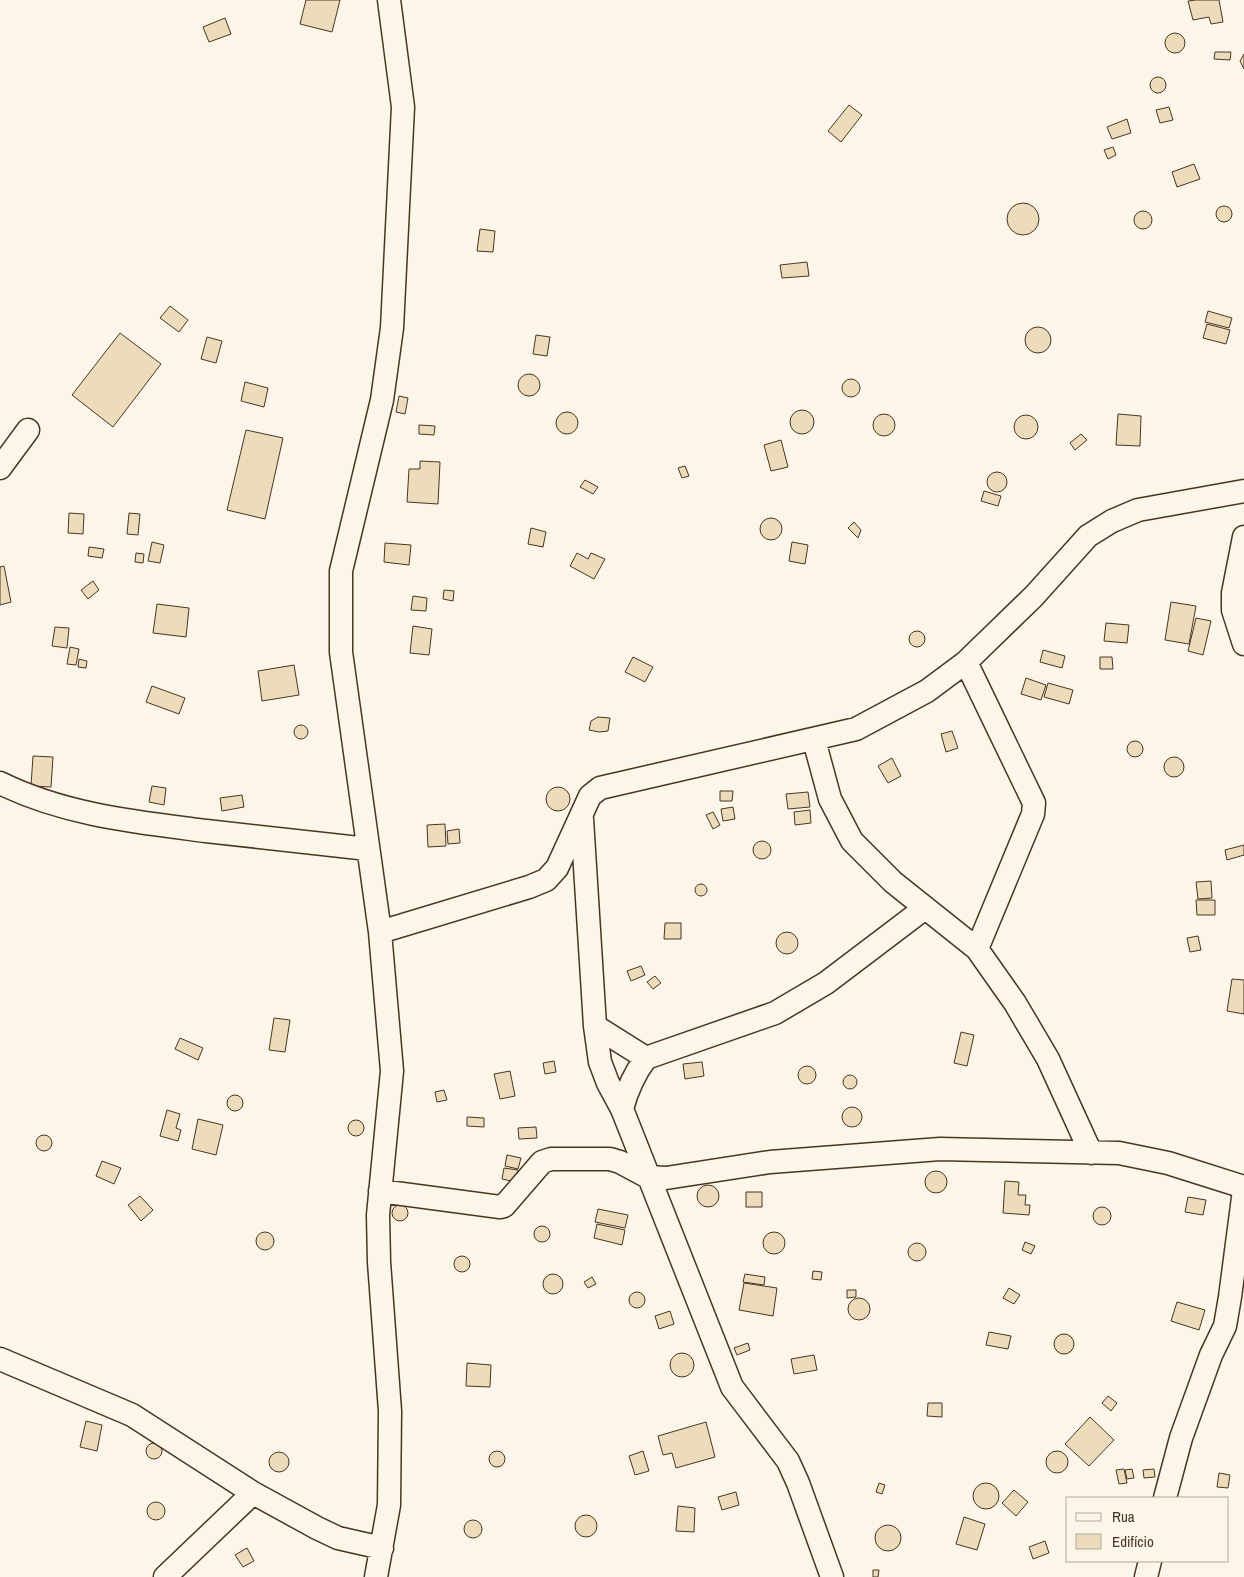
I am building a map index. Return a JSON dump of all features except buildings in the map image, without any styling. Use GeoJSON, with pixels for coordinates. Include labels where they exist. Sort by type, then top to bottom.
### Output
{"type":"FeatureCollection","features":[{"type":"Feature","properties":{"kind":"street"},"geometry":{"type":"LineString","coordinates":[[376,1577],[389,1505],[390,1411],[379,1262],[378,1215],[392,1071],[380,932],[341,652],[341,571],[382,400],[392,328],[403,107],[390,0]]}},
{"type":"Feature","properties":{"kind":"street"},"geometry":{"type":"LineString","coordinates":[[0,468],[28,430]]}},
{"type":"Feature","properties":{"kind":"street"},"geometry":{"type":"LineString","coordinates":[[380,932],[529,887],[546,880],[557,868],[590,796],[600,788],[856,729],[926,691],[966,662],[1034,596],[1088,536],[1112,521],[1138,510],[1244,491]]}},
{"type":"Feature","properties":{"kind":"street"},"geometry":{"type":"LineString","coordinates":[[1244,536],[1233,593],[1233,610],[1244,644]]}},
{"type":"Feature","properties":{"kind":"street"},"geometry":{"type":"LineString","coordinates":[[966,662],[1034,803],[1033,814],[977,949]]}},
{"type":"Feature","properties":{"kind":"street"},"geometry":{"type":"LineString","coordinates":[[814,740],[830,799],[852,841],[894,882],[977,949],[1015,1003],[1048,1059],[1090,1153]]}},
{"type":"Feature","properties":{"kind":"street"},"geometry":{"type":"LineString","coordinates":[[0,783],[33,798],[96,816],[140,823],[368,849]]}},
{"type":"Feature","properties":{"kind":"street"},"geometry":{"type":"LineString","coordinates":[[581,815],[595,1026],[600,1062],[622,1109],[732,1387],[788,1460],[832,1577]]}},
{"type":"Feature","properties":{"kind":"street"},"geometry":{"type":"LineString","coordinates":[[622,1109],[636,1070],[646,1058],[776,1013],[826,983],[925,908]]}},
{"type":"Feature","properties":{"kind":"street"},"geometry":{"type":"LineString","coordinates":[[595,1026],[646,1058]]}},
{"type":"Feature","properties":{"kind":"street"},"geometry":{"type":"LineString","coordinates":[[380,1191],[500,1207],[504,1206],[542,1162],[551,1159],[610,1159],[620,1162],[648,1177],[666,1178],[770,1162],[940,1149],[1120,1153],[1168,1163],[1244,1188],[1225,1326],[1211,1356],[1181,1438],[1165,1497]]}},
{"type":"Feature","properties":{"kind":"street"},"geometry":{"type":"LineString","coordinates":[[0,1359],[132,1415],[253,1492],[317,1528],[338,1538],[382,1548]]}},
{"type":"Feature","properties":{"kind":"street"},"geometry":{"type":"LineString","coordinates":[[165,1577],[253,1492]]}},
{"type":"Feature","properties":{"kind":"street"},"geometry":{"type":"LineString","coordinates":[[1146,1577],[1150,1562]]}}]}
